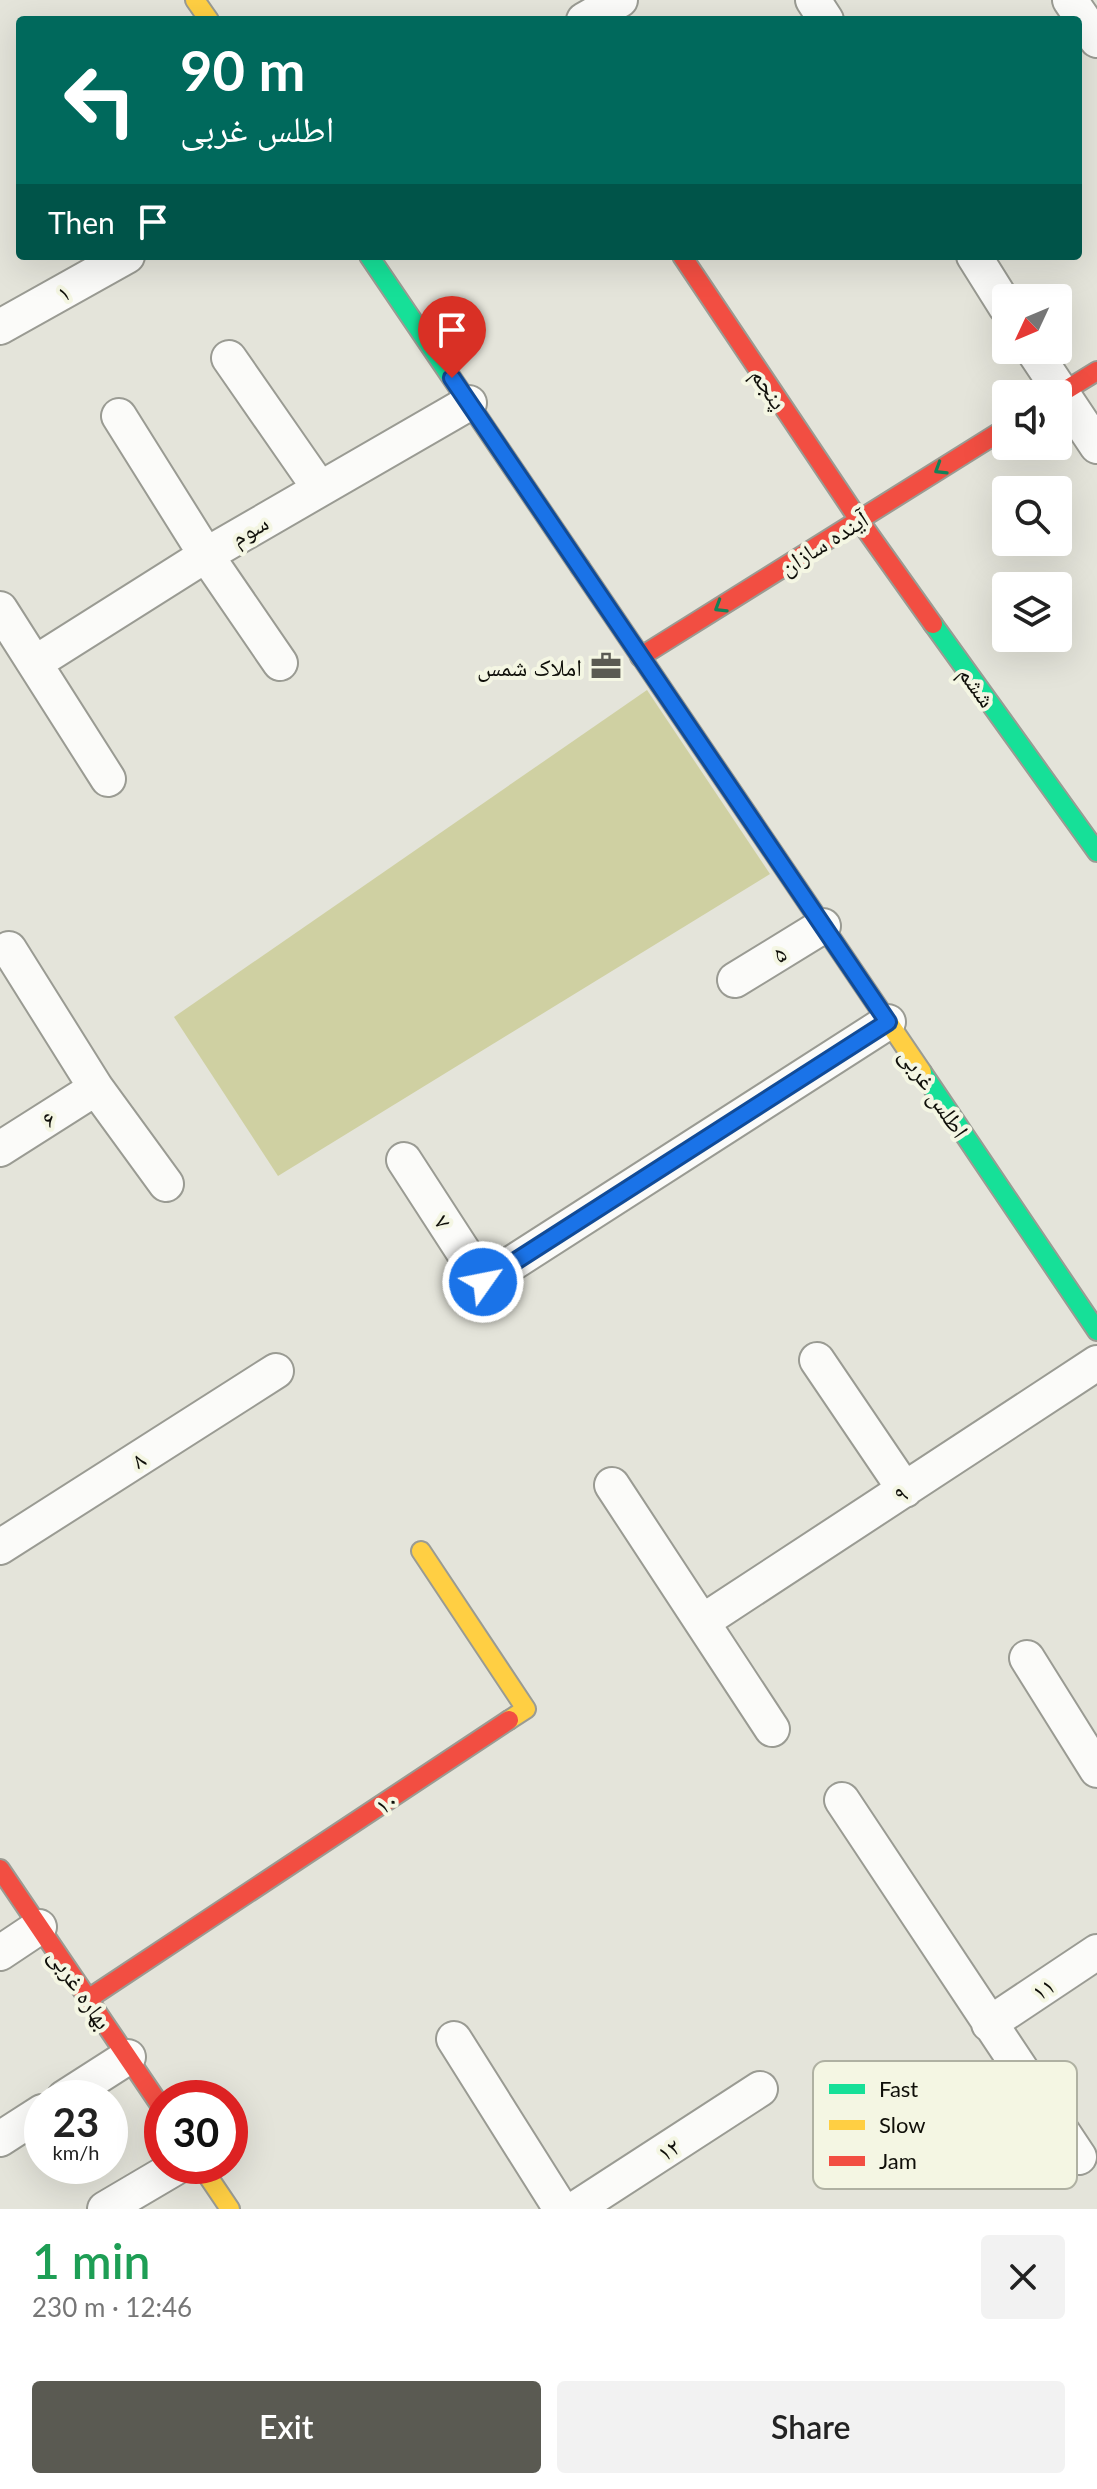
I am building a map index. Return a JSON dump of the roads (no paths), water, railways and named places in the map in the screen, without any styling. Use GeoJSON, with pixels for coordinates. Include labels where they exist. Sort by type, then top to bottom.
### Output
{"type":"FeatureCollection","features":[{"type":"Feature","properties":{"kind":"street"},"geometry":{"type":"LineString","coordinates":[[591,16],[620,0]]}},
{"type":"Feature","properties":{"kind":"street"},"geometry":{"type":"LineString","coordinates":[[1082,18],[1097,40]]}},
{"type":"Feature","properties":{"kind":"street","name":"۱"},"geometry":{"type":"LineString","coordinates":[[0,327],[120,260]]}},
{"type":"Feature","properties":{"kind":"street","name":"اطلس غربی"},"geometry":{"type":"LineString","coordinates":[[372,260],[1095,1323]]}},
{"type":"Feature","properties":{"kind":"street","name":"پنجم"},"geometry":{"type":"LineString","coordinates":[[685,260],[859,520]]}},
{"type":"Feature","properties":{"kind":"street"},"geometry":{"type":"LineString","coordinates":[[977,260],[992,285]]}},
{"type":"Feature","properties":{"kind":"street"},"geometry":{"type":"LineString","coordinates":[[229,358],[320,489]]}},
{"type":"Feature","properties":{"kind":"street"},"geometry":{"type":"LineString","coordinates":[[1072,386],[1097,371]]}},
{"type":"Feature","properties":{"kind":"street","name":"سوم"},"geometry":{"type":"LineString","coordinates":[[35,663],[206,555],[469,403]]}},
{"type":"Feature","properties":{"kind":"street"},"geometry":{"type":"LineString","coordinates":[[1072,412],[1097,446]]}},
{"type":"Feature","properties":{"kind":"street"},"geometry":{"type":"LineString","coordinates":[[119,416],[206,555],[280,663]]}},
{"type":"Feature","properties":{"kind":"street","name":"آینده سازان"},"geometry":{"type":"LineString","coordinates":[[640,657],[992,437]]}},
{"type":"Feature","properties":{"kind":"street","name":"ششم"},"geometry":{"type":"LineString","coordinates":[[859,520],[1097,852]]}},
{"type":"Feature","properties":{"kind":"street"},"geometry":{"type":"LineString","coordinates":[[0,609],[108,779]]}},
{"type":"Feature","properties":{"kind":"street","name":"۵"},"geometry":{"type":"LineString","coordinates":[[735,980],[823,926]]}},
{"type":"Feature","properties":{"kind":"street"},"geometry":{"type":"LineString","coordinates":[[9,949],[96,1088],[166,1184]]}},
{"type":"Feature","properties":{"kind":"street","name":"۷"},"geometry":{"type":"LineString","coordinates":[[404,1160],[483,1282],[888,1022]]}},
{"type":"Feature","properties":{"kind":"street","name":"۶"},"geometry":{"type":"LineString","coordinates":[[0,1149],[96,1088]]}},
{"type":"Feature","properties":{"kind":"street"},"geometry":{"type":"LineString","coordinates":[[817,1360],[905,1490]]}},
{"type":"Feature","properties":{"kind":"street","name":"۹"},"geometry":{"type":"LineString","coordinates":[[702,1622],[1097,1363]]}},
{"type":"Feature","properties":{"kind":"street","name":"۸"},"geometry":{"type":"LineString","coordinates":[[0,1547],[276,1371]]}},
{"type":"Feature","properties":{"kind":"street"},"geometry":{"type":"LineString","coordinates":[[612,1485],[772,1729]]}},
{"type":"Feature","properties":{"kind":"street","name":"۱۰"},"geometry":{"type":"LineString","coordinates":[[88,1999],[526,1709],[421,1551]]}},
{"type":"Feature","properties":{"kind":"street"},"geometry":{"type":"LineString","coordinates":[[1027,1658],[1097,1770]]}},
{"type":"Feature","properties":{"kind":"street"},"geometry":{"type":"LineString","coordinates":[[842,1800],[1014,2061]]}},
{"type":"Feature","properties":{"kind":"street","name":"بهاره غربی"},"geometry":{"type":"LineString","coordinates":[[0,1869],[144,2081]]}},
{"type":"Feature","properties":{"kind":"street"},"geometry":{"type":"LineString","coordinates":[[0,1953],[39,1927]]}},
{"type":"Feature","properties":{"kind":"street","name":"۱۱"},"geometry":{"type":"LineString","coordinates":[[989,2024],[1097,1952]]}},
{"type":"Feature","properties":{"kind":"street"},"geometry":{"type":"LineString","coordinates":[[454,2039],[561,2209]]}},
{"type":"Feature","properties":{"kind":"street"},"geometry":{"type":"LineString","coordinates":[[92,2080],[128,2057]]}},
{"type":"Feature","properties":{"kind":"street","name":"۱۲"},"geometry":{"type":"LineString","coordinates":[[575,2209],[760,2089]]}},
{"type":"Feature","properties":{"kind":"street"},"geometry":{"type":"LineString","coordinates":[[0,2139],[24,2124]]}},
{"type":"Feature","properties":{"kind":"street"},"geometry":{"type":"LineString","coordinates":[[105,2209],[147,2184]]}},
{"type":"Feature","properties":{"kind":"street"},"geometry":{"type":"LineString","coordinates":[[213,2184],[230,2209]]}},
{"type":"Feature","properties":{"kind":"place","name":"املاک شمس"},"geometry":{"type":"Point","coordinates":[606,666]}}]}
